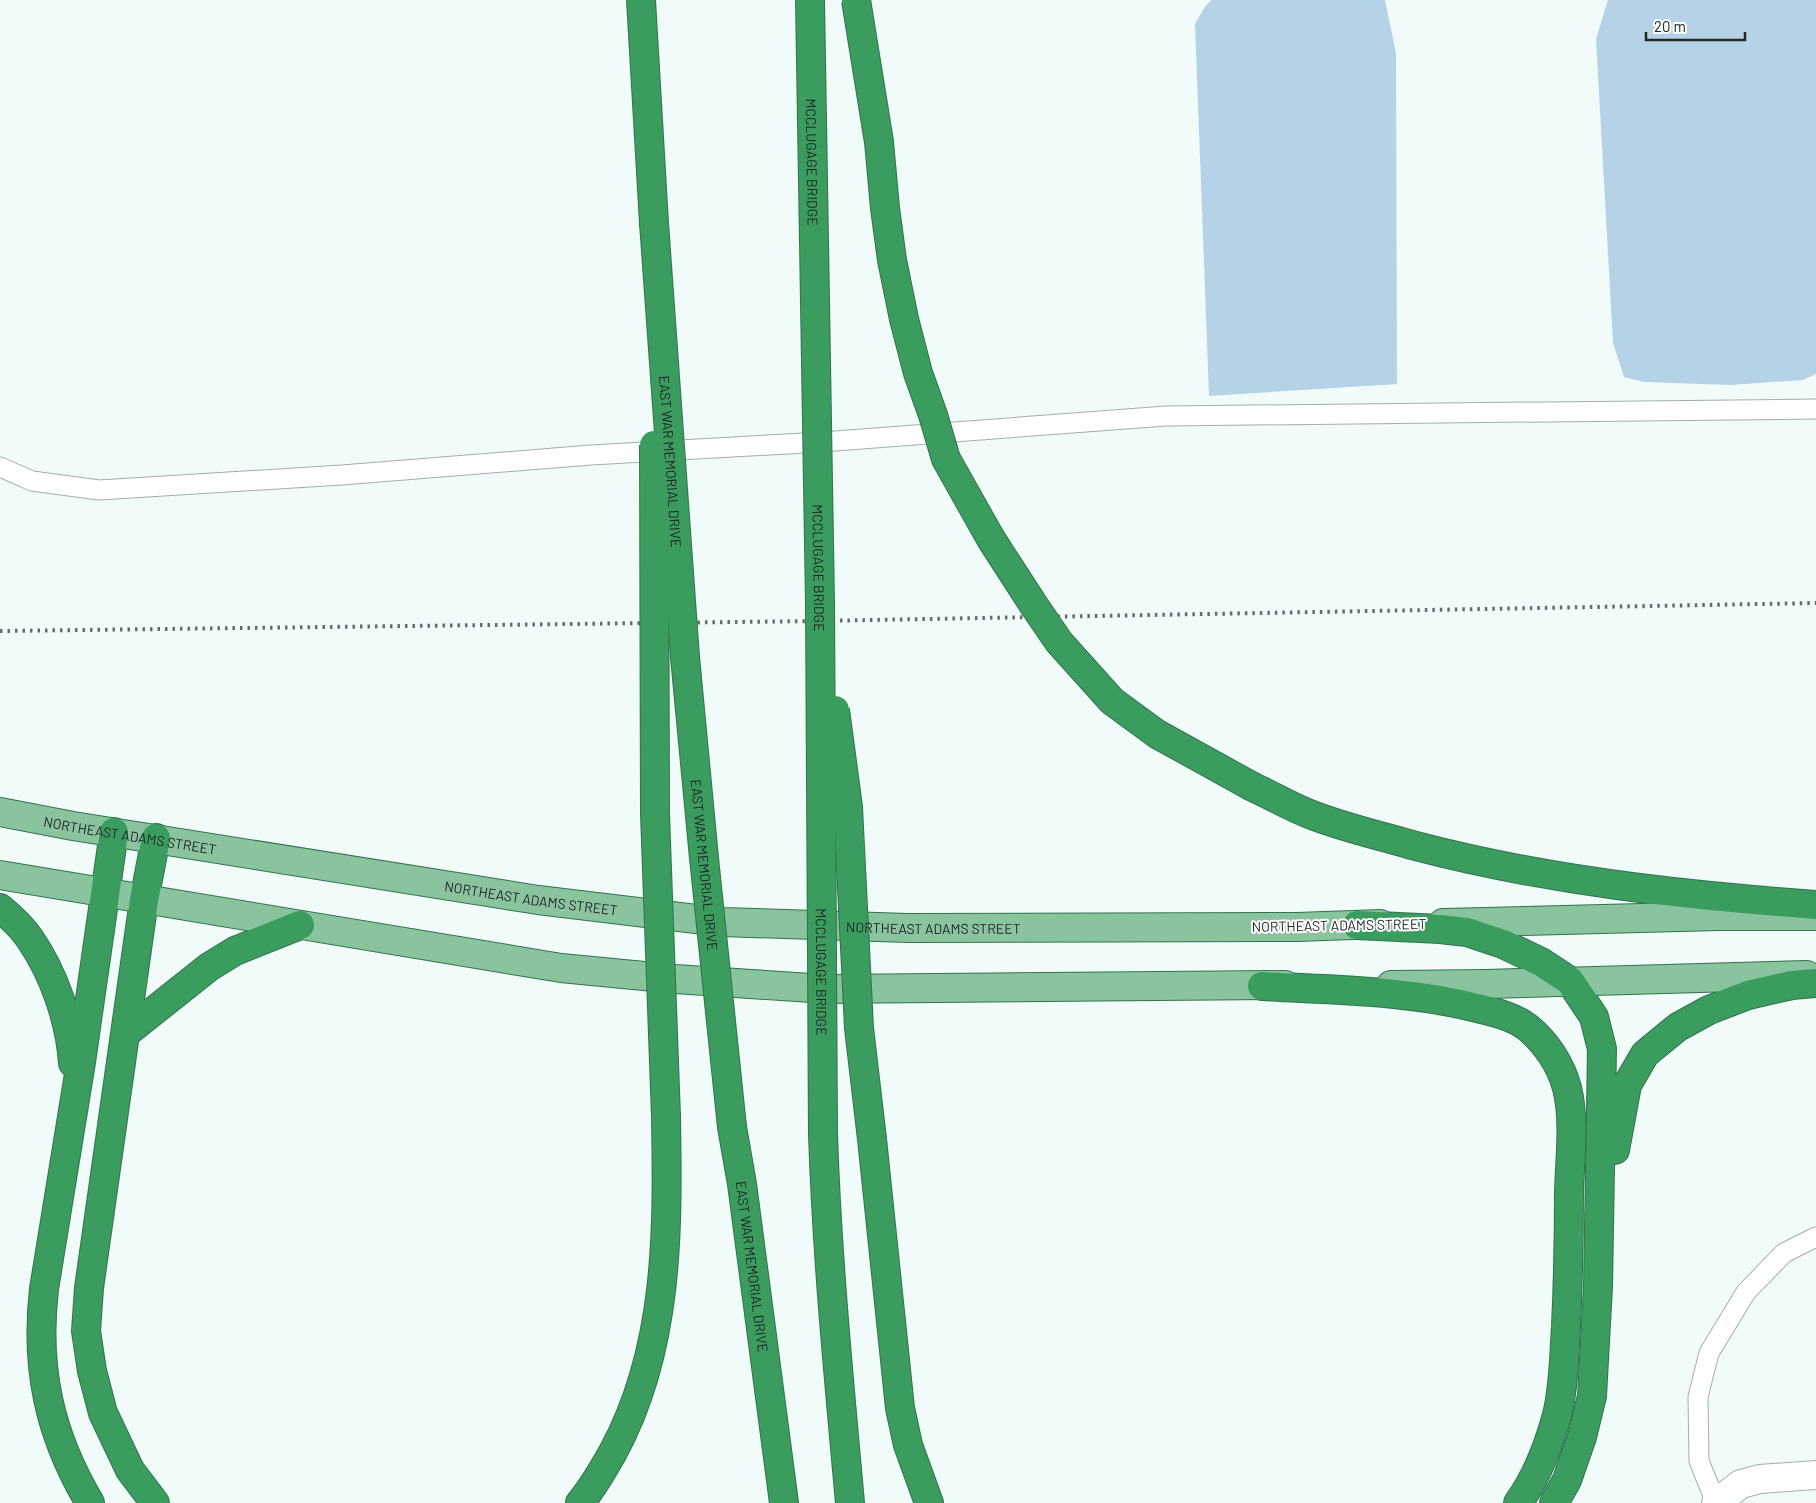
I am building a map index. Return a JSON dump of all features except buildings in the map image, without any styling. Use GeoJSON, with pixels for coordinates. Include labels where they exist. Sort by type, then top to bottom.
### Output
{"type":"FeatureCollection","features":[{"type":"Feature","properties":{"kind":"highway"},"geometry":{"type":"LineString","coordinates":[[580,1503],[603,1470],[623,1433],[636,1403],[654,1338],[661,1300],[666,1248],[666,1117],[655,814],[654,223],[641,0]]}},
{"type":"Feature","properties":{"kind":"highway","name":"MCCLUGAGE BRIDGE"},"geometry":{"type":"LineString","coordinates":[[810,0],[820,603],[823,1134],[830,1279],[850,1503]]}},
{"type":"Feature","properties":{"kind":"highway"},"geometry":{"type":"LineString","coordinates":[[856,0],[879,142],[892,260],[904,319],[918,373],[946,459],[996,548],[1059,642],[1080,663],[1112,701],[1157,734],[1287,805],[1315,816],[1460,858],[1618,885],[1816,905]]}},
{"type":"Feature","properties":{"kind":"highway","name":"EAST WAR MEMORIAL DRIVE"},"geometry":{"type":"LineString","coordinates":[[654,223],[687,676],[704,858],[732,1127],[742,1184],[784,1503]]}},
{"type":"Feature","properties":{"kind":"highway"},"geometry":{"type":"LineString","coordinates":[[820,603],[848,807],[859,1028],[900,1408],[908,1445],[929,1503]]}},
{"type":"Feature","properties":{"kind":"highway"},"geometry":{"type":"LineString","coordinates":[[90,1503],[65,1455],[53,1422],[48,1403],[42,1360],[41,1318],[114,832]]}},
{"type":"Feature","properties":{"kind":"highway"},"geometry":{"type":"LineString","coordinates":[[155,1503],[130,1470],[103,1413],[92,1371],[86,1331],[89,1288],[144,900],[156,838]]}},
{"type":"Feature","properties":{"kind":"highway"},"geometry":{"type":"LineString","coordinates":[[0,908],[25,932],[39,954],[53,983],[68,1027],[74,1068],[70,1132]]}},
{"type":"Feature","properties":{"kind":"highway"},"geometry":{"type":"LineString","coordinates":[[126,1033],[209,967],[235,951],[300,925]]}},
{"type":"Feature","properties":{"kind":"highway"},"geometry":{"type":"LineString","coordinates":[[1356,925],[1440,928],[1467,932],[1503,944],[1541,962],[1570,981],[1594,1017],[1602,1049],[1595,1348],[1592,1396],[1582,1437],[1567,1480],[1554,1503]]}},
{"type":"Feature","properties":{"kind":"highway"},"geometry":{"type":"LineString","coordinates":[[1595,1348],[1608,1237],[1617,1133],[1627,1085],[1645,1054],[1678,1027],[1709,1010],[1748,995],[1792,985],[1816,983]]}},
{"type":"Feature","properties":{"kind":"highway"},"geometry":{"type":"LineString","coordinates":[[1262,986],[1397,994],[1442,1000],[1490,1011],[1505,1015],[1527,1028],[1541,1041],[1557,1063],[1568,1095],[1570,1123],[1567,1286],[1562,1392],[1557,1416],[1543,1456],[1524,1495],[1518,1503]]}},
{"type":"Feature","properties":{"kind":"main road","name":"NORTHEAST ADAMS STREET"},"geometry":{"type":"LineString","coordinates":[[0,812],[538,900],[721,922],[908,928],[1297,927],[1719,916],[1816,916]]}},
{"type":"Feature","properties":{"kind":"main road"},"geometry":{"type":"LineString","coordinates":[[0,875],[561,968],[675,979],[827,988],[1486,984],[1816,974]]}},
{"type":"Feature","properties":{"kind":"street"},"geometry":{"type":"LineString","coordinates":[[1716,1503],[1741,1484],[1760,1479],[1816,1475]]}},
{"type":"Feature","properties":{"kind":"lane"},"geometry":{"type":"LineString","coordinates":[[0,467],[32,481],[99,490],[342,475],[591,455],[822,442],[1166,416],[1816,409]]}},
{"type":"Feature","properties":{"kind":"lane"},"geometry":{"type":"LineString","coordinates":[[1716,1503],[1699,1461],[1698,1397],[1709,1353],[1746,1292],[1784,1253],[1816,1237]]}},
{"type":"Feature","properties":{"kind":"water"},"geometry":{"type":"Polygon","coordinates":[[[1212,0],[1385,0],[1396,53],[1397,384],[1209,396],[1195,24],[1206,5],[1212,0]]]}},
{"type":"Feature","properties":{"kind":"water"},"geometry":{"type":"Polygon","coordinates":[[[1608,0],[1816,0],[1816,374],[1803,380],[1730,385],[1644,382],[1624,377],[1613,343],[1596,39],[1608,0]]]}},
{"type":"Feature","properties":{"kind":"railway"},"geometry":{"type":"LineString","coordinates":[[0,631],[816,621],[1816,603]]}}]}
